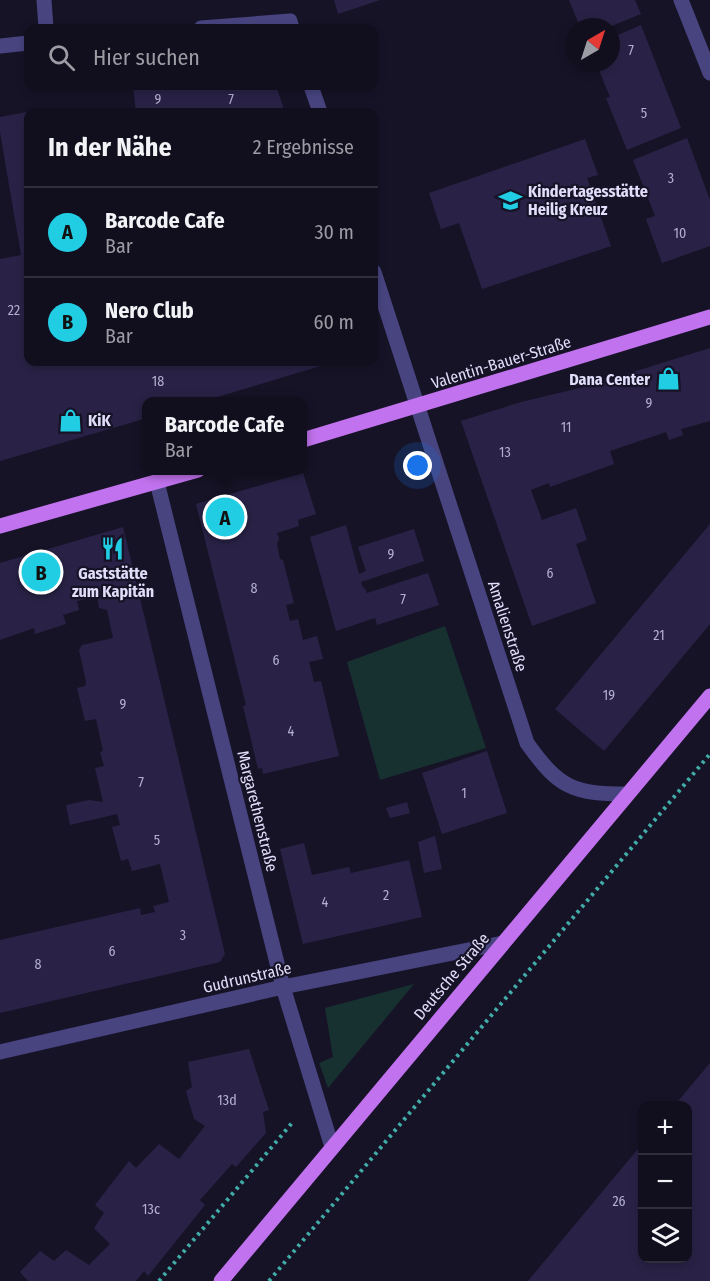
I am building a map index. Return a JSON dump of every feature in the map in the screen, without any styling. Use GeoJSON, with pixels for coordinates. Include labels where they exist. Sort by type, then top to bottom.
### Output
{"type":"FeatureCollection","features":[{"type":"Feature","properties":{"kind":"main road","name":"Valentin-Bauer-Straße"},"geometry":{"type":"LineString","coordinates":[[307,439],[710,317]]}},
{"type":"Feature","properties":{"kind":"main road"},"geometry":{"type":"LineString","coordinates":[[0,526],[183,475]]}},
{"type":"Feature","properties":{"kind":"main road","name":"Deutsche Straße"},"geometry":{"type":"LineString","coordinates":[[221,1281],[710,696]]}},
{"type":"Feature","properties":{"kind":"street"},"geometry":{"type":"LineString","coordinates":[[44,0],[46,24]]}},
{"type":"Feature","properties":{"kind":"street"},"geometry":{"type":"LineString","coordinates":[[681,0],[710,74]]}},
{"type":"Feature","properties":{"kind":"street"},"geometry":{"type":"LineString","coordinates":[[252,24],[290,21],[291,24]]}},
{"type":"Feature","properties":{"kind":"street"},"geometry":{"type":"LineString","coordinates":[[0,46],[24,43]]}},
{"type":"Feature","properties":{"kind":"street"},"geometry":{"type":"LineString","coordinates":[[312,90],[319,108]]}},
{"type":"Feature","properties":{"kind":"street","name":"Amalienstraße"},"geometry":{"type":"LineString","coordinates":[[378,284],[527,743],[545,769],[570,787],[595,794],[627,794]]}},
{"type":"Feature","properties":{"kind":"street","name":"Margarethenstraße"},"geometry":{"type":"LineString","coordinates":[[157,482],[283,987],[332,1147]]}},
{"type":"Feature","properties":{"kind":"street","name":"Gudrunstraße"},"geometry":{"type":"LineString","coordinates":[[0,1052],[283,987],[503,943]]}},
{"type":"Feature","properties":{"kind":"path"},"geometry":{"type":"LineString","coordinates":[[269,1281],[710,754]]}},
{"type":"Feature","properties":{"kind":"path"},"geometry":{"type":"LineString","coordinates":[[159,1281],[315,1095]]}},
{"type":"Feature","properties":{"kind":"green space"},"geometry":{"type":"Polygon","coordinates":[[[445,626],[486,748],[380,780],[347,662],[445,626]]]}},
{"type":"Feature","properties":{"kind":"green space"},"geometry":{"type":"Polygon","coordinates":[[[414,984],[328,1088],[319,1063],[333,1057],[325,1008],[414,984]]]}},
{"type":"Feature","properties":{"kind":"building"},"geometry":{"type":"Polygon","coordinates":[[[334,0],[380,0],[338,14],[334,0]]]}},
{"type":"Feature","properties":{"kind":"building"},"geometry":{"type":"Polygon","coordinates":[[[569,0],[635,0],[641,14],[620,23],[620,18],[576,18],[569,0]]]}},
{"type":"Feature","properties":{"kind":"building"},"geometry":{"type":"Polygon","coordinates":[[[641,25],[681,128],[627,150],[606,98],[610,97],[600,72],[620,72],[620,34],[641,25]]]}},
{"type":"Feature","properties":{"kind":"building"},"geometry":{"type":"Polygon","coordinates":[[[133,90],[277,90],[284,108],[136,108],[133,90]]]}},
{"type":"Feature","properties":{"kind":"building"},"geometry":{"type":"Polygon","coordinates":[[[24,113],[24,366],[321,366],[218,397],[142,397],[142,419],[0,461],[0,259],[21,255],[0,132],[0,117],[24,113]]]}},
{"type":"Feature","properties":{"kind":"building"},"geometry":{"type":"Polygon","coordinates":[[[687,138],[710,200],[710,246],[662,263],[646,219],[655,216],[633,160],[687,138]]]}},
{"type":"Feature","properties":{"kind":"building"},"geometry":{"type":"Polygon","coordinates":[[[585,139],[598,175],[587,178],[611,246],[482,289],[459,223],[441,229],[429,193],[585,139]]]}},
{"type":"Feature","properties":{"kind":"building"},"geometry":{"type":"Polygon","coordinates":[[[710,348],[710,421],[681,429],[683,435],[669,440],[666,432],[610,451],[614,464],[550,487],[549,483],[531,490],[542,520],[576,508],[587,540],[576,544],[596,603],[532,626],[461,421],[521,402],[588,386],[710,348]]]}},
{"type":"Feature","properties":{"kind":"building"},"geometry":{"type":"Polygon","coordinates":[[[296,475],[304,475],[316,514],[298,520],[299,526],[277,533],[279,538],[277,544],[294,603],[286,605],[290,621],[298,619],[303,640],[317,636],[323,659],[309,662],[314,682],[321,681],[339,756],[263,774],[262,768],[258,769],[243,706],[246,705],[196,504],[296,475]]]}},
{"type":"Feature","properties":{"kind":"building"},"geometry":{"type":"Polygon","coordinates":[[[710,524],[710,624],[604,751],[555,709],[710,524]]]}},
{"type":"Feature","properties":{"kind":"building"},"geometry":{"type":"Polygon","coordinates":[[[346,525],[359,574],[366,571],[358,547],[414,529],[424,561],[361,582],[367,593],[428,573],[439,605],[377,625],[375,618],[336,631],[310,537],[346,525]]]}},
{"type":"Feature","properties":{"kind":"building"},"geometry":{"type":"Polygon","coordinates":[[[123,527],[225,954],[220,962],[0,1013],[0,940],[140,908],[141,915],[155,912],[153,906],[169,902],[160,864],[132,871],[128,859],[121,861],[112,827],[120,825],[117,814],[70,825],[66,805],[89,800],[103,802],[95,768],[104,766],[96,719],[85,721],[77,688],[85,686],[86,682],[79,650],[82,645],[113,638],[107,610],[99,608],[97,597],[77,601],[79,610],[63,615],[66,624],[35,634],[34,628],[0,640],[0,563],[123,527]]]}},
{"type":"Feature","properties":{"kind":"building"},"geometry":{"type":"Polygon","coordinates":[[[487,751],[507,813],[442,834],[422,773],[487,751]]]}},
{"type":"Feature","properties":{"kind":"building"},"geometry":{"type":"Polygon","coordinates":[[[407,802],[410,813],[390,818],[386,808],[407,802]]]}},
{"type":"Feature","properties":{"kind":"building"},"geometry":{"type":"Polygon","coordinates":[[[435,836],[442,869],[424,873],[418,842],[435,836]]]}},
{"type":"Feature","properties":{"kind":"building"},"geometry":{"type":"Polygon","coordinates":[[[304,843],[312,875],[349,867],[351,873],[409,860],[422,917],[303,944],[280,849],[304,843]]]}},
{"type":"Feature","properties":{"kind":"building"},"geometry":{"type":"Polygon","coordinates":[[[249,1049],[269,1110],[263,1112],[266,1133],[236,1167],[232,1164],[200,1200],[205,1205],[148,1276],[144,1271],[136,1281],[28,1281],[20,1272],[40,1251],[54,1261],[66,1250],[89,1265],[110,1244],[94,1228],[104,1213],[95,1205],[129,1161],[136,1168],[159,1144],[179,1159],[205,1126],[194,1119],[186,1091],[192,1087],[188,1062],[249,1049]]]}},
{"type":"Feature","properties":{"kind":"building"},"geometry":{"type":"Polygon","coordinates":[[[710,1063],[710,1281],[528,1281],[638,1149],[638,1263],[692,1263],[692,1101],[678,1101],[710,1063]]]}},
{"type":"Feature","properties":{"kind":"place","name":"Kindertagesstätte Heilig Kreuz"},"geometry":{"type":"Point","coordinates":[510,200]}},
{"type":"Feature","properties":{"kind":"place","name":"Dana Center"},"geometry":{"type":"Point","coordinates":[668,379]}},
{"type":"Feature","properties":{"kind":"place","name":"KiK"},"geometry":{"type":"Point","coordinates":[70,420]}},
{"type":"Feature","properties":{"kind":"place","name":"Barcode Cafe"},"geometry":{"type":"Point","coordinates":[225,517]}},
{"type":"Feature","properties":{"kind":"place","name":"Gaststätte zum Kapitän"},"geometry":{"type":"Point","coordinates":[113,548]}},
{"type":"Feature","properties":{"kind":"place","name":"Nero Club"},"geometry":{"type":"Point","coordinates":[41,572]}}]}
